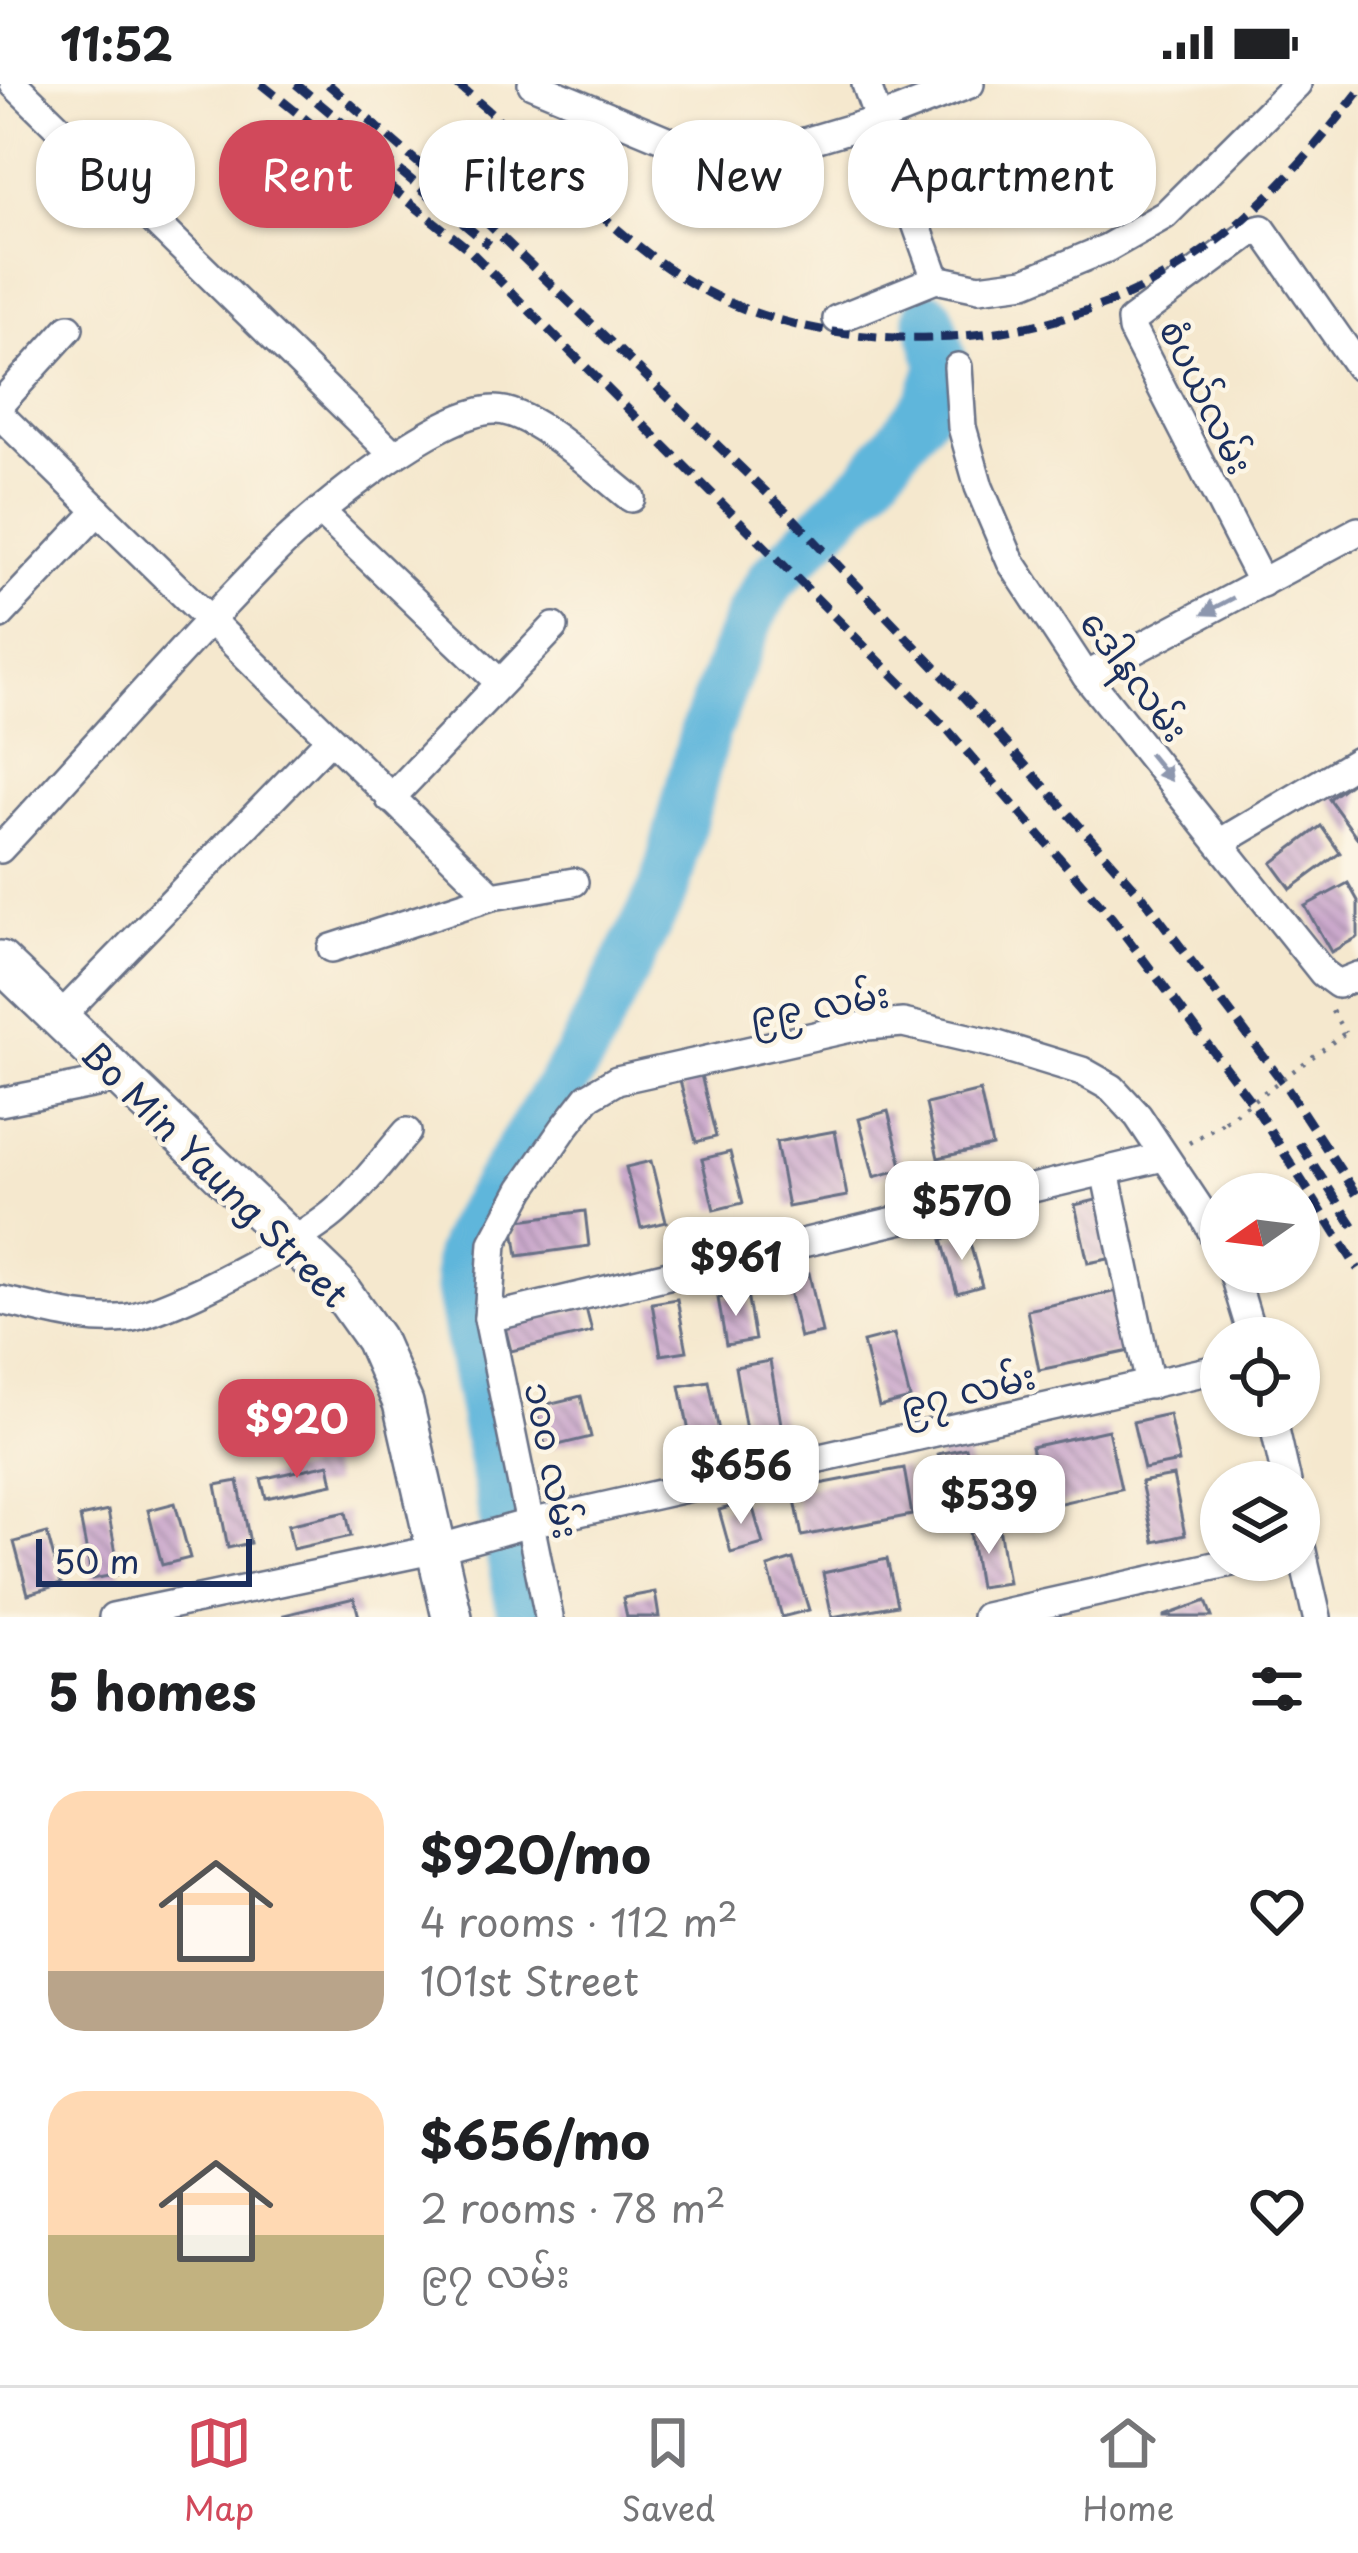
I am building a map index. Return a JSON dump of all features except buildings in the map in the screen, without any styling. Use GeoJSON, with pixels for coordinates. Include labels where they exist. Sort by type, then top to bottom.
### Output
{"type":"FeatureCollection","features":[{"type":"Feature","properties":{"kind":"main road","name":"Bo Min Yaung Street"},"geometry":{"type":"LineString","coordinates":[[0,962],[336,1284],[375,1339],[403,1403],[452,1617]]}},
{"type":"Feature","properties":{"kind":"street"},"geometry":{"type":"LineString","coordinates":[[14,84],[394,455]]}},
{"type":"Feature","properties":{"kind":"street"},"geometry":{"type":"LineString","coordinates":[[532,84],[727,165],[848,128]]}},
{"type":"Feature","properties":{"kind":"street"},"geometry":{"type":"LineString","coordinates":[[866,84],[875,120],[970,84]]}},
{"type":"Feature","properties":{"kind":"street"},"geometry":{"type":"LineString","coordinates":[[837,320],[936,279],[979,288],[1025,282],[1107,248],[1165,215],[1297,84]]}},
{"type":"Feature","properties":{"kind":"street"},"geometry":{"type":"LineString","coordinates":[[916,228],[936,279]]}},
{"type":"Feature","properties":{"kind":"street","name":"စံပယ်လမ်း"},"geometry":{"type":"LineString","coordinates":[[1262,583],[1131,321],[1251,232],[1262,229],[1358,366]]}},
{"type":"Feature","properties":{"kind":"street"},"geometry":{"type":"LineString","coordinates":[[0,404],[69,328]]}},
{"type":"Feature","properties":{"kind":"street","name":"ဒေါနလမ်း"},"geometry":{"type":"LineString","coordinates":[[958,367],[962,427],[979,487],[1011,562],[1086,676],[1323,974],[1348,980]]}},
{"type":"Feature","properties":{"kind":"street"},"geometry":{"type":"LineString","coordinates":[[0,849],[277,550],[394,455],[457,418],[494,410],[524,415],[631,498]]}},
{"type":"Feature","properties":{"kind":"street"},"geometry":{"type":"LineString","coordinates":[[0,415],[492,896]]}},
{"type":"Feature","properties":{"kind":"street"},"geometry":{"type":"LineString","coordinates":[[0,614],[98,511]]}},
{"type":"Feature","properties":{"kind":"street"},"geometry":{"type":"LineString","coordinates":[[322,513],[500,683]]}},
{"type":"Feature","properties":{"kind":"street"},"geometry":{"type":"LineString","coordinates":[[1086,676],[1358,531]]}},
{"type":"Feature","properties":{"kind":"street"},"geometry":{"type":"LineString","coordinates":[[390,799],[554,628]]}},
{"type":"Feature","properties":{"kind":"street"},"geometry":{"type":"LineString","coordinates":[[59,1018],[330,739]]}},
{"type":"Feature","properties":{"kind":"street"},"geometry":{"type":"LineString","coordinates":[[1221,842],[1358,761]]}},
{"type":"Feature","properties":{"kind":"street"},"geometry":{"type":"LineString","coordinates":[[332,948],[492,896],[574,882]]}},
{"type":"Feature","properties":{"kind":"street","name":"၉၉ လမ်း"},"geometry":{"type":"LineString","coordinates":[[488,1318],[493,1243],[522,1189],[588,1097],[617,1080],[855,1027],[904,1023],[1082,1071],[1112,1088],[1138,1117],[1200,1209]]}},
{"type":"Feature","properties":{"kind":"street"},"geometry":{"type":"LineString","coordinates":[[0,1102],[122,1078]]}},
{"type":"Feature","properties":{"kind":"street"},"geometry":{"type":"LineString","coordinates":[[0,1300],[81,1316],[125,1318],[170,1306],[338,1210],[407,1132]]}},
{"type":"Feature","properties":{"kind":"street"},"geometry":{"type":"LineString","coordinates":[[488,1318],[1163,1157]]}},
{"type":"Feature","properties":{"kind":"street"},"geometry":{"type":"LineString","coordinates":[[1105,1171],[1150,1385]]}},
{"type":"Feature","properties":{"kind":"street","name":"၁၀၀ လမ်း"},"geometry":{"type":"LineString","coordinates":[[488,1318],[523,1524],[549,1617]]}},
{"type":"Feature","properties":{"kind":"street","name":"၉၇ လမ်း"},"geometry":{"type":"LineString","coordinates":[[113,1617],[437,1549],[523,1524],[1200,1373]]}},
{"type":"Feature","properties":{"kind":"street"},"geometry":{"type":"LineString","coordinates":[[986,1617],[1200,1569]]}},
{"type":"Feature","properties":{"kind":"street"},"geometry":{"type":"LineString","coordinates":[[1309,1581],[1317,1617]]}},
{"type":"Feature","properties":{"kind":"path"},"geometry":{"type":"LineString","coordinates":[[1163,1157],[1225,1121],[1345,1033]]}},
{"type":"Feature","properties":{"kind":"waterway"},"geometry":{"type":"LineString","coordinates":[[523,1617],[461,1290],[459,1258],[470,1229],[584,1049],[665,887],[705,731],[750,616],[772,579],[868,482],[930,403],[943,365],[929,317]]}},
{"type":"Feature","properties":{"kind":"railway"},"geometry":{"type":"LineString","coordinates":[[261,84],[467,248],[947,729],[1112,918],[1255,1107],[1358,1269]]}},
{"type":"Feature","properties":{"kind":"railway"},"geometry":{"type":"LineString","coordinates":[[296,84],[489,245]]}},
{"type":"Feature","properties":{"kind":"railway"},"geometry":{"type":"LineString","coordinates":[[328,84],[419,164]]}},
{"type":"Feature","properties":{"kind":"railway"},"geometry":{"type":"LineString","coordinates":[[456,84],[609,222],[709,293],[760,315],[816,329],[935,338],[1054,321],[1109,303],[1159,279],[1243,220],[1314,147],[1358,93]]}},
{"type":"Feature","properties":{"kind":"railway"},"geometry":{"type":"LineString","coordinates":[[492,228],[791,516],[974,708],[1143,897],[1285,1085],[1358,1197]]}},
{"type":"Feature","properties":{"kind":"railway"},"geometry":{"type":"LineString","coordinates":[[1299,1143],[1358,1233]]}}]}
